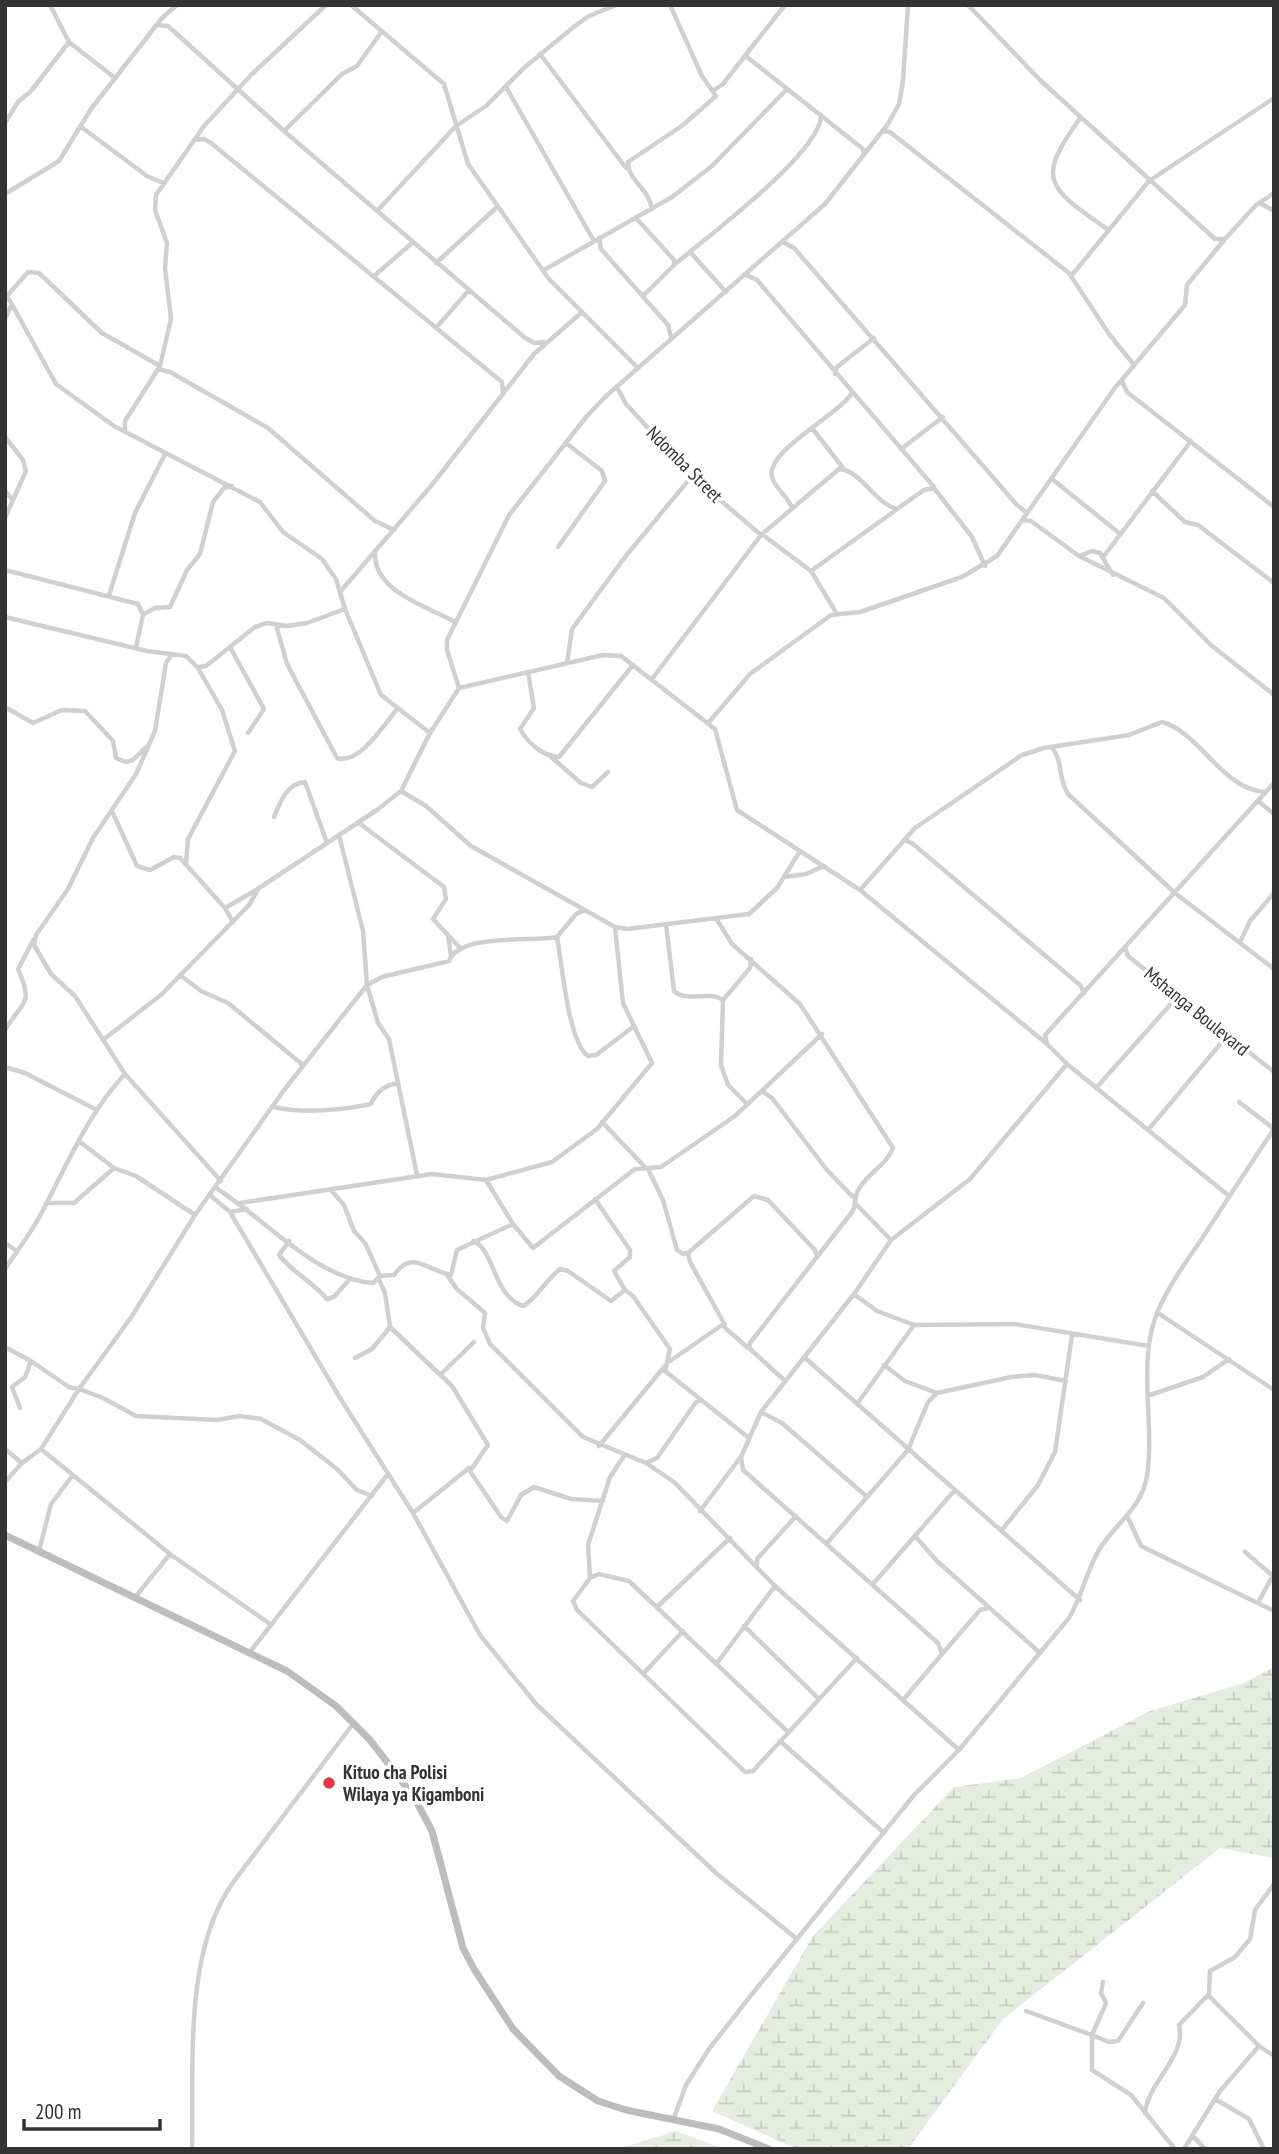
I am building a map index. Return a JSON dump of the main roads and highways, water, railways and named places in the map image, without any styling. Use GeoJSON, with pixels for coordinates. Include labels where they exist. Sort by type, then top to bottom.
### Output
{"type":"FeatureCollection","features":[{"type":"Feature","properties":{"kind":"main road"},"geometry":{"type":"LineString","coordinates":[[5,1535],[250,1652],[314,1688],[354,1724],[399,1776],[423,1812],[440,1856],[463,1948],[513,2029],[559,2076],[581,2093],[626,2110],[719,2129],[769,2149]]}},
{"type":"Feature","properties":{"kind":"place","name":"Kituo cha Polisi Wilaya ya Kigamboni"},"geometry":{"type":"Point","coordinates":[329,1783]}}]}
